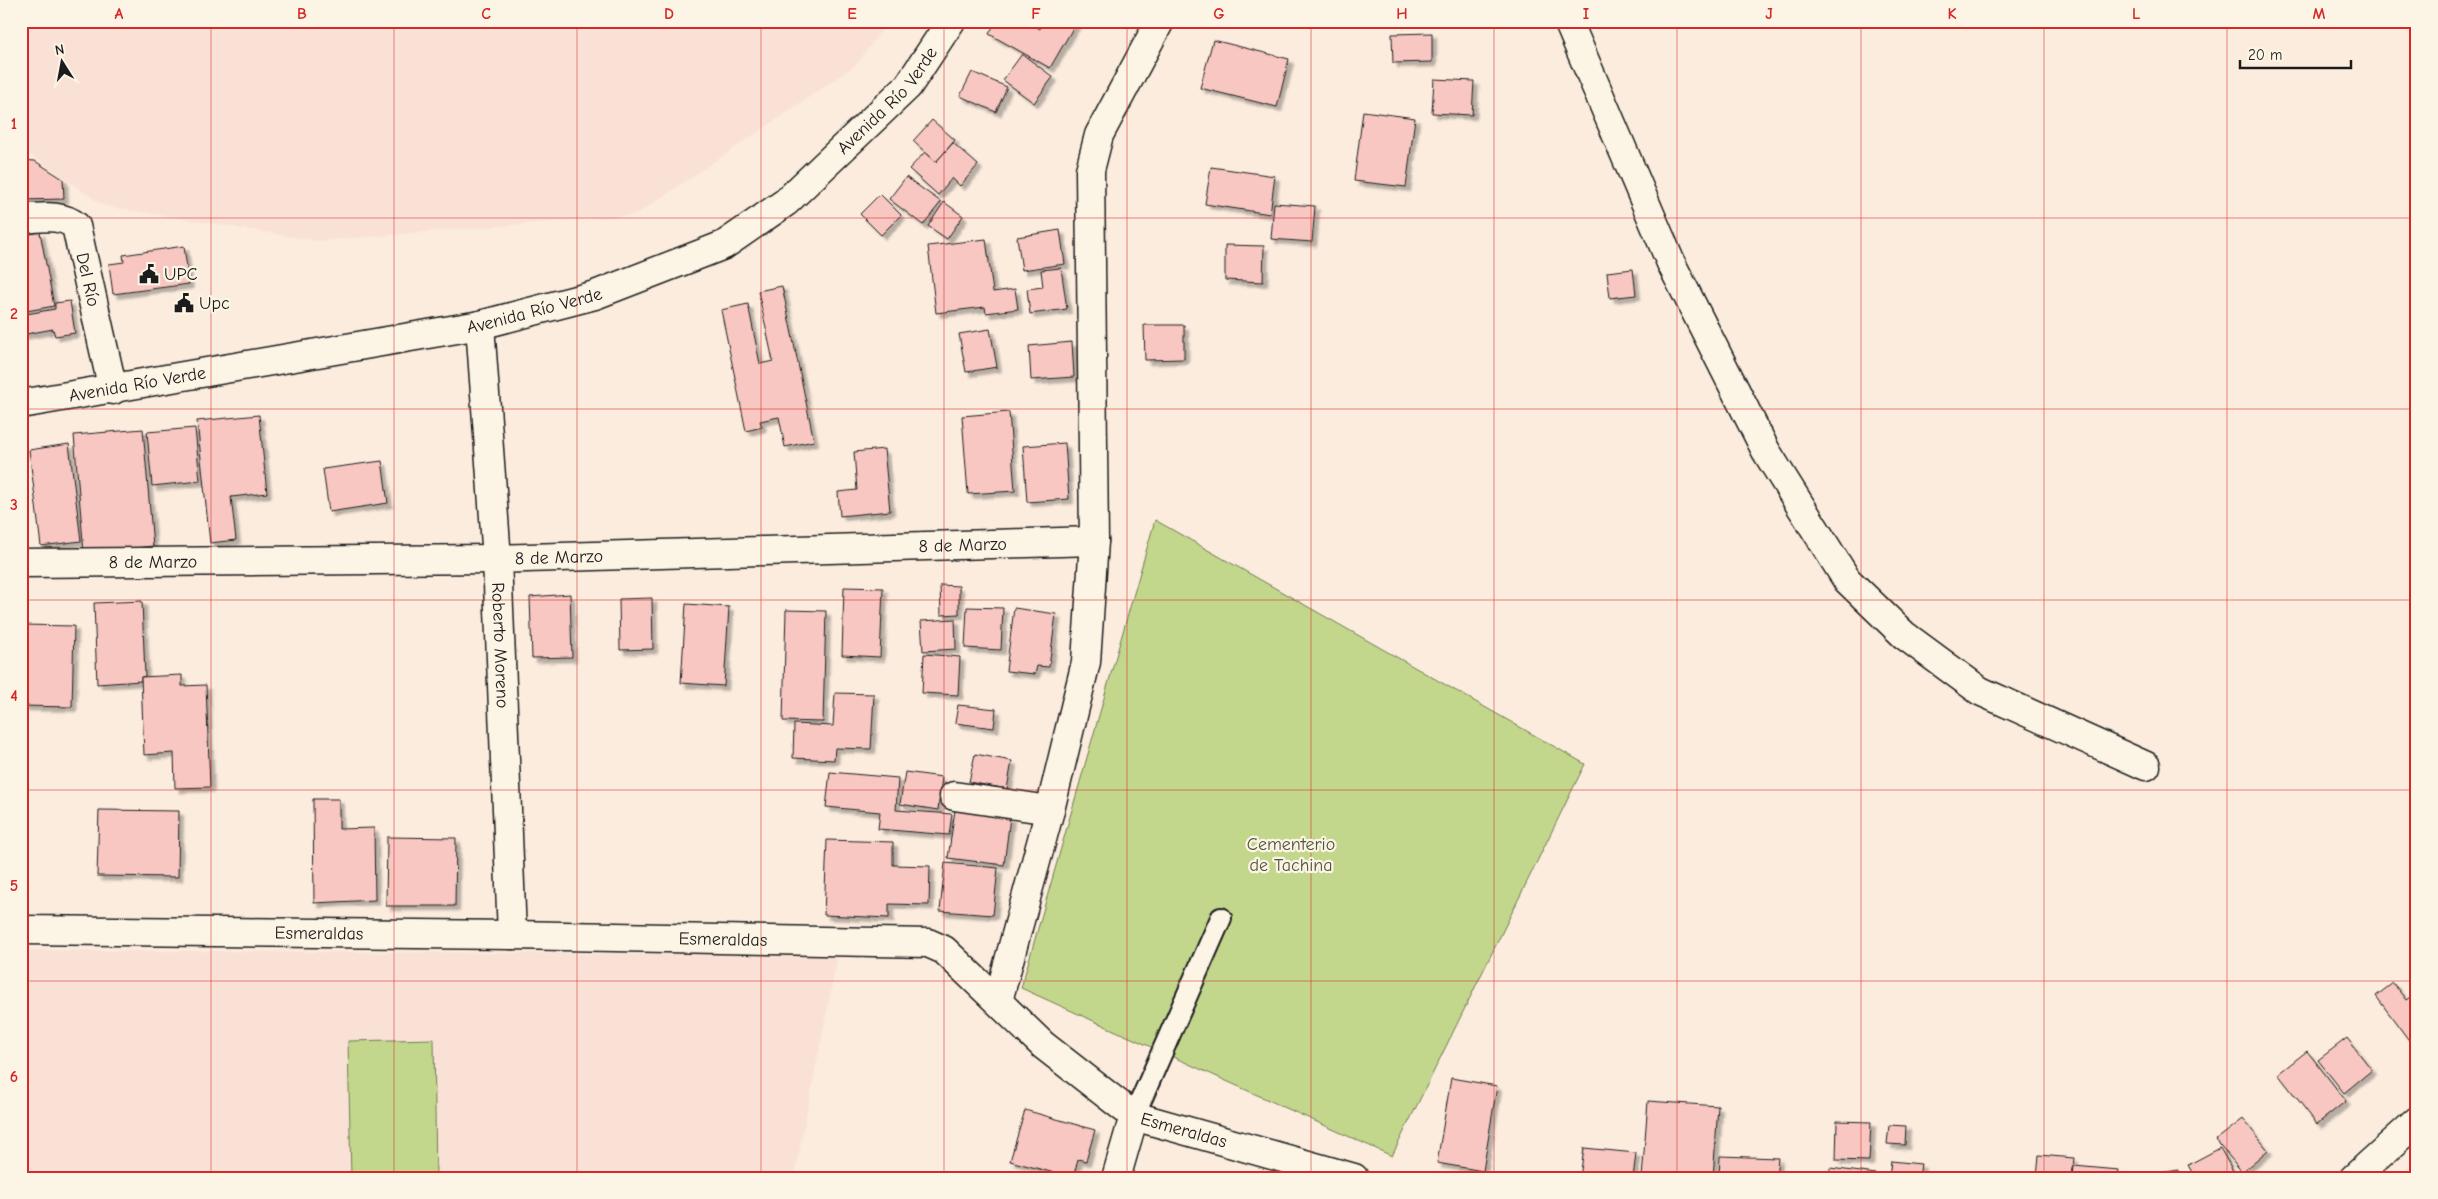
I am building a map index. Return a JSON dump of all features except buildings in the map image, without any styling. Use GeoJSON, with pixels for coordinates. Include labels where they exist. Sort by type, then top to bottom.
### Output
{"type":"FeatureCollection","features":[{"type":"Feature","properties":{"kind":"street","name":"Avenida Río Verde"},"geometry":{"type":"LineString","coordinates":[[21,404],[113,390],[480,325],[595,295],[724,245],[786,202],[908,86],[950,21]]}},
{"type":"Feature","properties":{"kind":"street"},"geometry":{"type":"LineString","coordinates":[[998,1001],[1050,810],[1086,662],[1094,541],[1090,170],[1099,135],[1160,21]]}},
{"type":"Feature","properties":{"kind":"street"},"geometry":{"type":"LineString","coordinates":[[1568,21],[1675,272],[1766,451],[1847,580],[1904,635],[1980,691],[2146,766]]}},
{"type":"Feature","properties":{"kind":"street","name":"Del Río"},"geometry":{"type":"LineString","coordinates":[[21,219],[68,219],[76,226],[113,390]]}},
{"type":"Feature","properties":{"kind":"street","name":"Roberto Moreno"},"geometry":{"type":"LineString","coordinates":[[480,325],[497,559],[512,935]]}},
{"type":"Feature","properties":{"kind":"street","name":"8 de Marzo"},"geometry":{"type":"LineString","coordinates":[[21,563],[497,559],[1094,541]]}},
{"type":"Feature","properties":{"kind":"street"},"geometry":{"type":"LineString","coordinates":[[954,796],[1050,810]]}},
{"type":"Feature","properties":{"kind":"street","name":"Esmeraldas"},"geometry":{"type":"LineString","coordinates":[[21,930],[512,935],[928,943],[944,950],[1043,1044],[1134,1116],[1354,1178]]}},
{"type":"Feature","properties":{"kind":"street"},"geometry":{"type":"LineString","coordinates":[[1116,1178],[1134,1116]]}},
{"type":"Feature","properties":{"kind":"street"},"geometry":{"type":"LineString","coordinates":[[2354,1178],[2417,1121]]}},
{"type":"Feature","properties":{"kind":"lane"},"geometry":{"type":"LineString","coordinates":[[1134,1116],[1221,918]]}},
{"type":"Feature","properties":{"kind":"shaded area"},"geometry":{"type":"Polygon","coordinates":[[[21,21],[888,21],[856,65],[636,215],[318,241],[104,206],[21,148],[21,21]]]}},
{"type":"Feature","properties":{"kind":"shaded area"},"geometry":{"type":"Polygon","coordinates":[[[21,950],[838,955],[794,1178],[21,1178],[21,950]]]}},
{"type":"Feature","properties":{"kind":"green space","name":"Cementerio de Tachina"},"geometry":{"type":"Polygon","coordinates":[[[1155,520],[1585,764],[1392,1156],[1021,988],[1155,520]]]}},
{"type":"Feature","properties":{"kind":"green space"},"geometry":{"type":"Polygon","coordinates":[[[434,1039],[436,1178],[351,1178],[348,1041],[434,1039]]]}},
{"type":"Feature","properties":{"kind":"place","name":"UPC"},"geometry":{"type":"Point","coordinates":[149,274]}},
{"type":"Feature","properties":{"kind":"place","name":"Upc"},"geometry":{"type":"Point","coordinates":[184,303]}}]}
